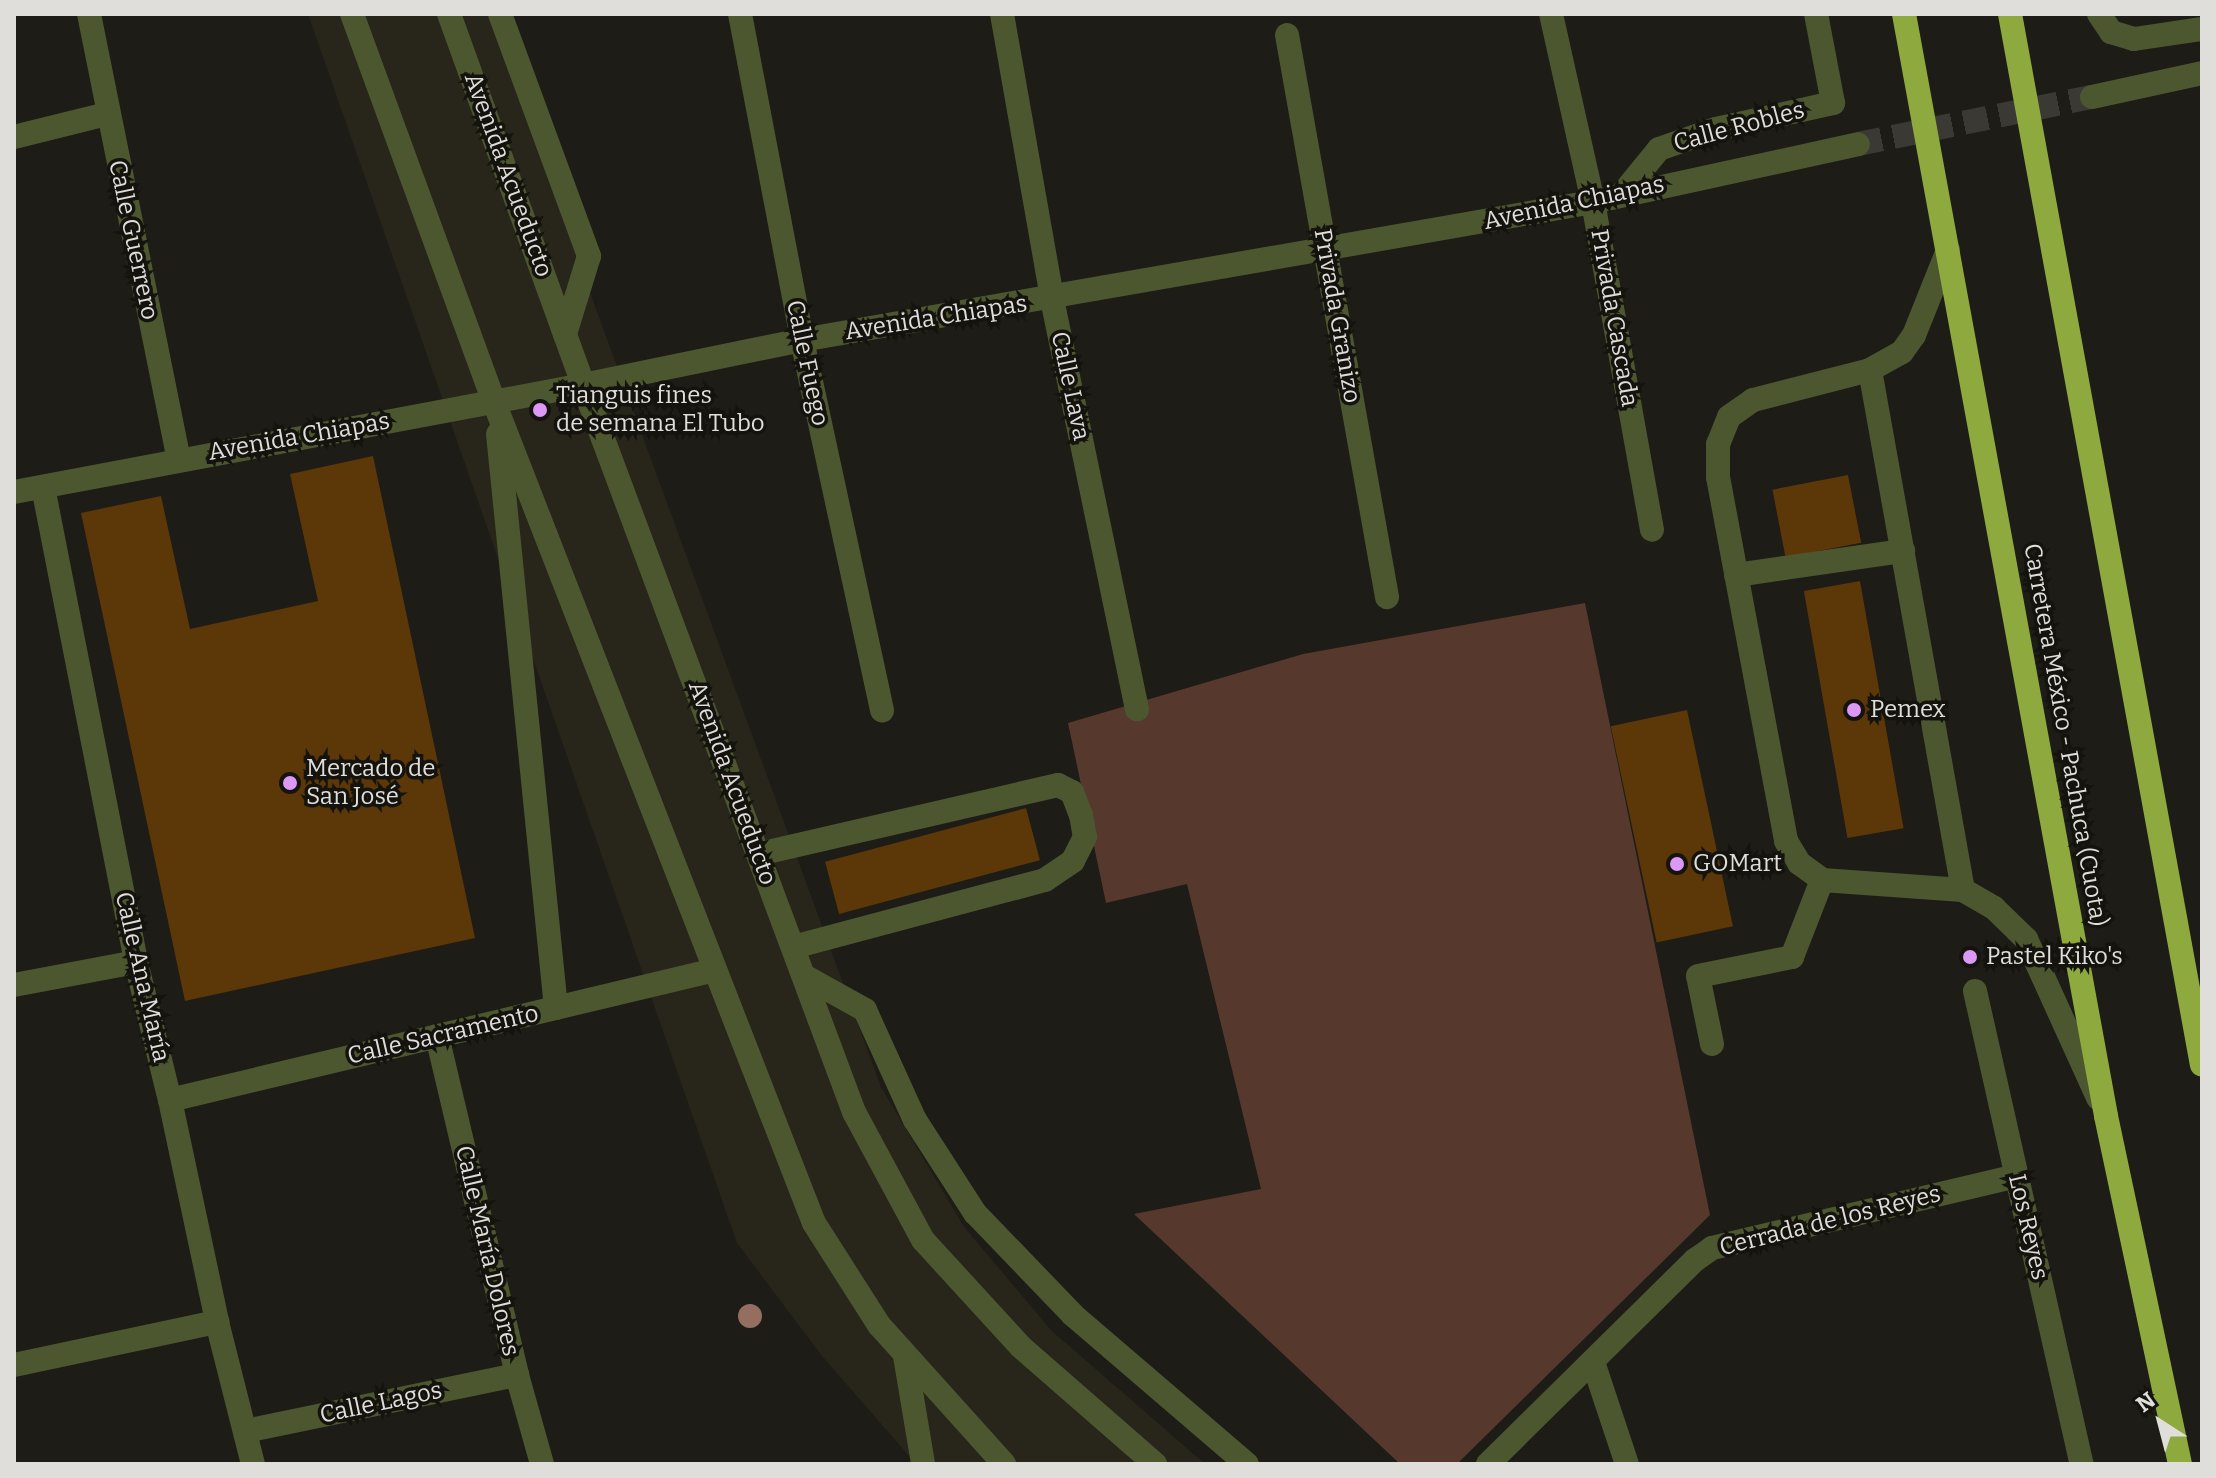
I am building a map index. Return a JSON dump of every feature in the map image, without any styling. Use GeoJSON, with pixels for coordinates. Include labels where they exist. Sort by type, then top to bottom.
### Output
{"type":"FeatureCollection","features":[{"type":"Feature","properties":{"kind":"highway","name":"Carretera México - Pachuca (Cuota)"},"geometry":{"type":"LineString","coordinates":[[1904,14],[2106,1116],[2180,1464]]}},
{"type":"Feature","properties":{"kind":"highway"},"geometry":{"type":"LineString","coordinates":[[2010,14],[2202,1065]]}},
{"type":"Feature","properties":{"kind":"street","name":"Calle Guerrero"},"geometry":{"type":"LineString","coordinates":[[89,14],[179,459]]}},
{"type":"Feature","properties":{"kind":"street"},"geometry":{"type":"LineString","coordinates":[[352,14],[494,402],[814,1223],[879,1325],[1004,1464]]}},
{"type":"Feature","properties":{"kind":"street","name":"Avenida Acueducto"},"geometry":{"type":"LineString","coordinates":[[449,14],[583,385],[854,1112],[923,1240],[1021,1347],[1155,1464]]}},
{"type":"Feature","properties":{"kind":"street"},"geometry":{"type":"LineString","coordinates":[[500,14],[589,256],[565,334]]}},
{"type":"Feature","properties":{"kind":"street","name":"Calle Fuego"},"geometry":{"type":"LineString","coordinates":[[740,14],[802,340],[882,710]]}},
{"type":"Feature","properties":{"kind":"street","name":"Calle Lava"},"geometry":{"type":"LineString","coordinates":[[1002,14],[1052,299],[1137,709]]}},
{"type":"Feature","properties":{"kind":"street","name":"Privada Cascada"},"geometry":{"type":"LineString","coordinates":[[1551,14],[1593,202],[1652,530]]}},
{"type":"Feature","properties":{"kind":"street","name":"Calle Robles"},"geometry":{"type":"LineString","coordinates":[[1623,193],[1659,149],[1716,129],[1833,103],[1816,14]]}},
{"type":"Feature","properties":{"kind":"street"},"geometry":{"type":"LineString","coordinates":[[2099,14],[2111,32],[2134,39],[2202,29]]}},
{"type":"Feature","properties":{"kind":"street","name":"Privada Granizo"},"geometry":{"type":"LineString","coordinates":[[1287,35],[1387,597]]}},
{"type":"Feature","properties":{"kind":"street"},"geometry":{"type":"LineString","coordinates":[[2092,97],[2202,73]]}},
{"type":"Feature","properties":{"kind":"street"},"geometry":{"type":"LineString","coordinates":[[14,137],[107,114]]}},
{"type":"Feature","properties":{"kind":"street","name":"Avenida Chiapas"},"geometry":{"type":"LineString","coordinates":[[14,492],[583,385],[802,340],[1052,299],[1593,202],[1858,144]]}},
{"type":"Feature","properties":{"kind":"street"},"geometry":{"type":"LineString","coordinates":[[1948,250],[1914,335],[1902,352],[1870,370],[1753,400],[1729,417],[1718,444],[1718,477],[1786,841],[1799,863],[1822,880],[1963,890],[1994,908],[2026,939],[2106,1116]]}},
{"type":"Feature","properties":{"kind":"street"},"geometry":{"type":"LineString","coordinates":[[1870,370],[1963,890]]}},
{"type":"Feature","properties":{"kind":"street"},"geometry":{"type":"LineString","coordinates":[[494,402],[556,1008]]}},
{"type":"Feature","properties":{"kind":"street","name":"Calle Ana María"},"geometry":{"type":"LineString","coordinates":[[43,487],[136,962],[170,1100],[217,1322],[253,1464]]}},
{"type":"Feature","properties":{"kind":"street"},"geometry":{"type":"LineString","coordinates":[[1736,575],[1903,551]]}},
{"type":"Feature","properties":{"kind":"street"},"geometry":{"type":"LineString","coordinates":[[759,854],[1058,785],[1072,792],[1081,815],[1085,837],[1073,861],[1045,880],[793,947]]}},
{"type":"Feature","properties":{"kind":"street"},"geometry":{"type":"LineString","coordinates":[[1712,1044],[1698,976],[1792,957],[1822,880]]}},
{"type":"Feature","properties":{"kind":"street"},"geometry":{"type":"LineString","coordinates":[[14,985],[136,962]]}},
{"type":"Feature","properties":{"kind":"street","name":"Calle Sacramento"},"geometry":{"type":"LineString","coordinates":[[170,1100],[715,970]]}},
{"type":"Feature","properties":{"kind":"street"},"geometry":{"type":"LineString","coordinates":[[804,976],[865,1010],[915,1120],[975,1213],[1073,1315],[1247,1464]]}},
{"type":"Feature","properties":{"kind":"street","name":"Los Reyes"},"geometry":{"type":"LineString","coordinates":[[1975,991],[2082,1464]]}},
{"type":"Feature","properties":{"kind":"street","name":"Calle María Dolores"},"geometry":{"type":"LineString","coordinates":[[437,1036],[517,1375],[542,1464]]}},
{"type":"Feature","properties":{"kind":"street","name":"Cerrada de los Reyes"},"geometry":{"type":"LineString","coordinates":[[1488,1464],[1695,1260],[1712,1248],[2017,1176]]}},
{"type":"Feature","properties":{"kind":"street"},"geometry":{"type":"LineString","coordinates":[[14,1365],[217,1322]]}},
{"type":"Feature","properties":{"kind":"street"},"geometry":{"type":"LineString","coordinates":[[904,1354],[923,1464]]}},
{"type":"Feature","properties":{"kind":"street"},"geometry":{"type":"LineString","coordinates":[[1593,1362],[1627,1464]]}},
{"type":"Feature","properties":{"kind":"street","name":"Calle Lagos"},"geometry":{"type":"LineString","coordinates":[[246,1431],[517,1375]]}},
{"type":"Feature","properties":{"kind":"shaded area","name":"Tianguis fines de semana El Tubo"},"geometry":{"type":"Polygon","coordinates":[[[308,14],[488,14],[881,1087],[964,1227],[1052,1331],[1205,1464],[916,1464],[822,1356],[737,1243],[308,14]]]}},
{"type":"Feature","properties":{"kind":"shaded area"},"geometry":{"type":"Polygon","coordinates":[[[1585,603],[1710,1215],[1457,1464],[1400,1464],[1134,1214],[1261,1189],[1187,884],[1106,903],[1068,723],[1303,654],[1585,603]]]}},
{"type":"Feature","properties":{"kind":"building","name":"Mercado de San José"},"geometry":{"type":"Polygon","coordinates":[[[373,456],[475,938],[185,1001],[81,513],[161,496],[190,629],[318,601],[290,474],[373,456]]]}},
{"type":"Feature","properties":{"kind":"building"},"geometry":{"type":"Polygon","coordinates":[[[1848,475],[1861,543],[1786,557],[1772,490],[1848,475]]]}},
{"type":"Feature","properties":{"kind":"building","name":"Pemex"},"geometry":{"type":"Polygon","coordinates":[[[1860,581],[1904,828],[1847,838],[1804,591],[1860,581]]]}},
{"type":"Feature","properties":{"kind":"building"},"geometry":{"type":"Polygon","coordinates":[[[1687,710],[1733,926],[1657,942],[1611,726],[1687,710]]]}},
{"type":"Feature","properties":{"kind":"building"},"geometry":{"type":"Polygon","coordinates":[[[1026,808],[1040,860],[839,914],[825,862],[1026,808]]]}},
{"type":"Feature","properties":{"kind":"tunnel"},"geometry":{"type":"LineString","coordinates":[[1858,144],[2092,97]]}},
{"type":"Feature","properties":{"kind":"place","name":"Tianguis fines de semana El Tubo"},"geometry":{"type":"Point","coordinates":[540,410]}},
{"type":"Feature","properties":{"kind":"place","name":"Pemex"},"geometry":{"type":"Point","coordinates":[1854,710]}},
{"type":"Feature","properties":{"kind":"place","name":"Mercado de San José"},"geometry":{"type":"Point","coordinates":[290,783]}},
{"type":"Feature","properties":{"kind":"place","name":"GOMart"},"geometry":{"type":"Point","coordinates":[1677,864]}},
{"type":"Feature","properties":{"kind":"place","name":"Pastel Kiko's"},"geometry":{"type":"Point","coordinates":[1970,957]}}]}
